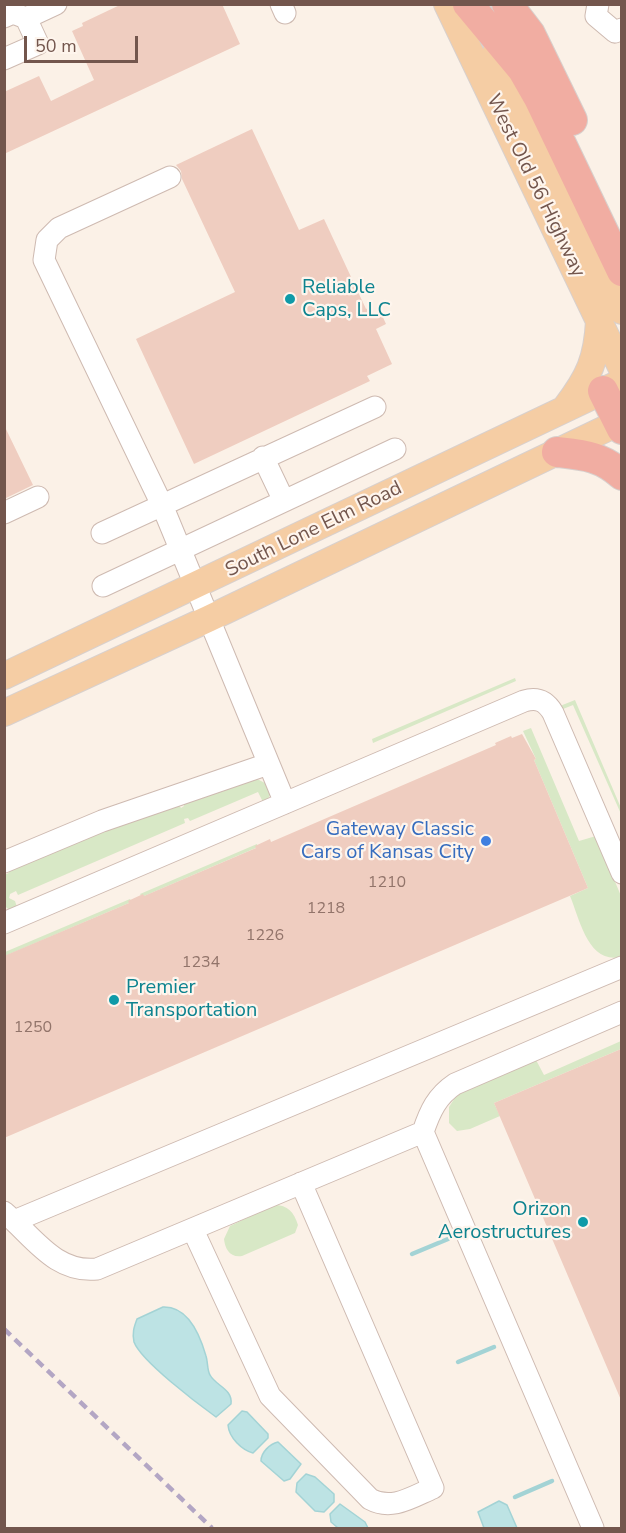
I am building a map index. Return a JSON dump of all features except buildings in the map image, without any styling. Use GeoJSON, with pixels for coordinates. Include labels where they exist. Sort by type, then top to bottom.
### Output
{"type":"FeatureCollection","features":[{"type":"Feature","properties":{"kind":"highway"},"geometry":{"type":"LineString","coordinates":[[468,4],[503,44],[534,89],[621,271]]}},
{"type":"Feature","properties":{"kind":"highway"},"geometry":{"type":"LineString","coordinates":[[507,4],[530,34],[544,60],[621,229]]}},
{"type":"Feature","properties":{"kind":"highway"},"geometry":{"type":"LineString","coordinates":[[615,381],[620,424]]}},
{"type":"Feature","properties":{"kind":"highway"},"geometry":{"type":"LineString","coordinates":[[557,452],[584,455],[608,462],[621,475]]}},
{"type":"Feature","properties":{"kind":"main road","name":"West Old 56 Highway"},"geometry":{"type":"LineString","coordinates":[[447,4],[610,316]]}},
{"type":"Feature","properties":{"kind":"main road","name":"West Old 56 Highway"},"geometry":{"type":"LineString","coordinates":[[468,4],[512,81],[610,316],[615,381]]}},
{"type":"Feature","properties":{"kind":"main road"},"geometry":{"type":"LineString","coordinates":[[564,410],[582,386],[591,368],[610,316]]}},
{"type":"Feature","properties":{"kind":"main road","name":"South Lone Elm Road"},"geometry":{"type":"LineString","coordinates":[[4,676],[195,588],[564,410],[615,381]]}},
{"type":"Feature","properties":{"kind":"main road","name":"South Lone Elm Road"},"geometry":{"type":"LineString","coordinates":[[4,713],[620,424]]}},
{"type":"Feature","properties":{"kind":"lane"},"geometry":{"type":"LineString","coordinates":[[26,18],[56,4]]}},
{"type":"Feature","properties":{"kind":"lane"},"geometry":{"type":"LineString","coordinates":[[597,4],[596,16],[615,32],[621,29]]}},
{"type":"Feature","properties":{"kind":"lane"},"geometry":{"type":"LineString","coordinates":[[4,17],[13,13],[26,18],[38,44],[4,59]]}},
{"type":"Feature","properties":{"kind":"lane"},"geometry":{"type":"LineString","coordinates":[[170,177],[59,228],[47,240],[44,251],[47,266],[162,505],[285,803]]}},
{"type":"Feature","properties":{"kind":"lane"},"geometry":{"type":"LineString","coordinates":[[102,533],[375,407]]}},
{"type":"Feature","properties":{"kind":"lane"},"geometry":{"type":"LineString","coordinates":[[103,586],[395,449]]}},
{"type":"Feature","properties":{"kind":"lane"},"geometry":{"type":"LineString","coordinates":[[263,457],[284,501]]}},
{"type":"Feature","properties":{"kind":"lane"},"geometry":{"type":"LineString","coordinates":[[4,513],[38,498]]}},
{"type":"Feature","properties":{"kind":"lane"},"geometry":{"type":"LineString","coordinates":[[4,923],[524,701],[536,699],[549,706],[553,713],[621,873]]}},
{"type":"Feature","properties":{"kind":"lane"},"geometry":{"type":"LineString","coordinates":[[4,862],[102,821],[268,764]]}},
{"type":"Feature","properties":{"kind":"lane"},"geometry":{"type":"LineString","coordinates":[[423,1132],[108,1267],[73,1269],[54,1259],[9,1217],[621,967]]}},
{"type":"Feature","properties":{"kind":"lane"},"geometry":{"type":"LineString","coordinates":[[593,1528],[423,1132],[429,1113],[437,1099],[455,1084],[621,1012]]}},
{"type":"Feature","properties":{"kind":"lane"},"geometry":{"type":"LineString","coordinates":[[193,1230],[270,1396],[370,1499],[381,1505],[393,1505],[434,1488],[301,1183]]}},
{"type":"Feature","properties":{"kind":"green space"},"geometry":{"type":"Polygon","coordinates":[[[515,678],[516,681],[373,743],[372,739],[515,678]]]}},
{"type":"Feature","properties":{"kind":"green space"},"geometry":{"type":"Polygon","coordinates":[[[575,700],[621,808],[621,814],[573,705],[563,709],[560,706],[575,700]]]}},
{"type":"Feature","properties":{"kind":"green space"},"geometry":{"type":"Polygon","coordinates":[[[531,728],[579,841],[596,836],[621,896],[621,957],[601,954],[593,947],[582,928],[570,896],[588,888],[523,731],[531,728]]]}},
{"type":"Feature","properties":{"kind":"green space"},"geometry":{"type":"Polygon","coordinates":[[[257,779],[267,784],[270,795],[267,801],[263,802],[258,792],[190,821],[188,818],[184,819],[185,823],[18,895],[16,891],[10,894],[9,898],[15,901],[17,907],[9,910],[5,906],[4,875],[9,873],[7,870],[98,832],[179,805],[181,808],[184,804],[257,779]]]}},
{"type":"Feature","properties":{"kind":"green space"},"geometry":{"type":"Polygon","coordinates":[[[257,844],[258,847],[142,897],[140,894],[257,844]]]}},
{"type":"Feature","properties":{"kind":"green space"},"geometry":{"type":"Polygon","coordinates":[[[130,899],[132,902],[5,956],[5,952],[130,899]]]}},
{"type":"Feature","properties":{"kind":"green space"},"geometry":{"type":"Polygon","coordinates":[[[621,1041],[621,1049],[494,1103],[500,1116],[470,1129],[457,1131],[449,1123],[449,1107],[458,1093],[536,1060],[544,1075],[621,1041]]]}},
{"type":"Feature","properties":{"kind":"green space"},"geometry":{"type":"Polygon","coordinates":[[[274,1205],[287,1208],[295,1216],[298,1225],[295,1233],[242,1256],[234,1256],[229,1252],[224,1239],[230,1226],[274,1205]]]}},
{"type":"Feature","properties":{"kind":"water"},"geometry":{"type":"Polygon","coordinates":[[[163,1307],[179,1311],[192,1323],[207,1358],[210,1375],[227,1391],[231,1399],[231,1404],[216,1417],[158,1371],[134,1342],[137,1319],[163,1307]]]}},
{"type":"Feature","properties":{"kind":"water"},"geometry":{"type":"Polygon","coordinates":[[[242,1411],[247,1412],[268,1434],[268,1438],[253,1453],[237,1443],[229,1430],[228,1425],[242,1411]]]}},
{"type":"Feature","properties":{"kind":"water"},"geometry":{"type":"Polygon","coordinates":[[[278,1442],[301,1464],[290,1479],[284,1481],[261,1461],[266,1449],[278,1442]]]}},
{"type":"Feature","properties":{"kind":"water"},"geometry":{"type":"Polygon","coordinates":[[[306,1474],[315,1477],[334,1494],[334,1502],[324,1512],[315,1511],[296,1492],[297,1483],[306,1474]]]}},
{"type":"Feature","properties":{"kind":"water"},"geometry":{"type":"Polygon","coordinates":[[[499,1501],[507,1505],[517,1528],[484,1528],[478,1512],[499,1501]]]}},
{"type":"Feature","properties":{"kind":"water"},"geometry":{"type":"Polygon","coordinates":[[[340,1504],[365,1522],[368,1528],[338,1528],[331,1522],[330,1514],[340,1504]]]}},
{"type":"Feature","properties":{"kind":"waterway"},"geometry":{"type":"LineString","coordinates":[[412,1254],[448,1239]]}},
{"type":"Feature","properties":{"kind":"waterway"},"geometry":{"type":"LineString","coordinates":[[458,1362],[494,1347]]}},
{"type":"Feature","properties":{"kind":"waterway"},"geometry":{"type":"LineString","coordinates":[[515,1497],[552,1481]]}},
{"type":"Feature","properties":{"kind":"railway"},"geometry":{"type":"LineString","coordinates":[[4,1329],[212,1528]]}},
{"type":"Feature","properties":{"kind":"place","name":"Reliable Caps, LLC"},"geometry":{"type":"Point","coordinates":[290,299]}},
{"type":"Feature","properties":{"kind":"place","name":"Gateway Classic Cars of Kansas City"},"geometry":{"type":"Point","coordinates":[486,841]}},
{"type":"Feature","properties":{"kind":"place","name":"Premier Transportation"},"geometry":{"type":"Point","coordinates":[114,1000]}},
{"type":"Feature","properties":{"kind":"place","name":"Orizon Aerostructures"},"geometry":{"type":"Point","coordinates":[583,1222]}}]}
